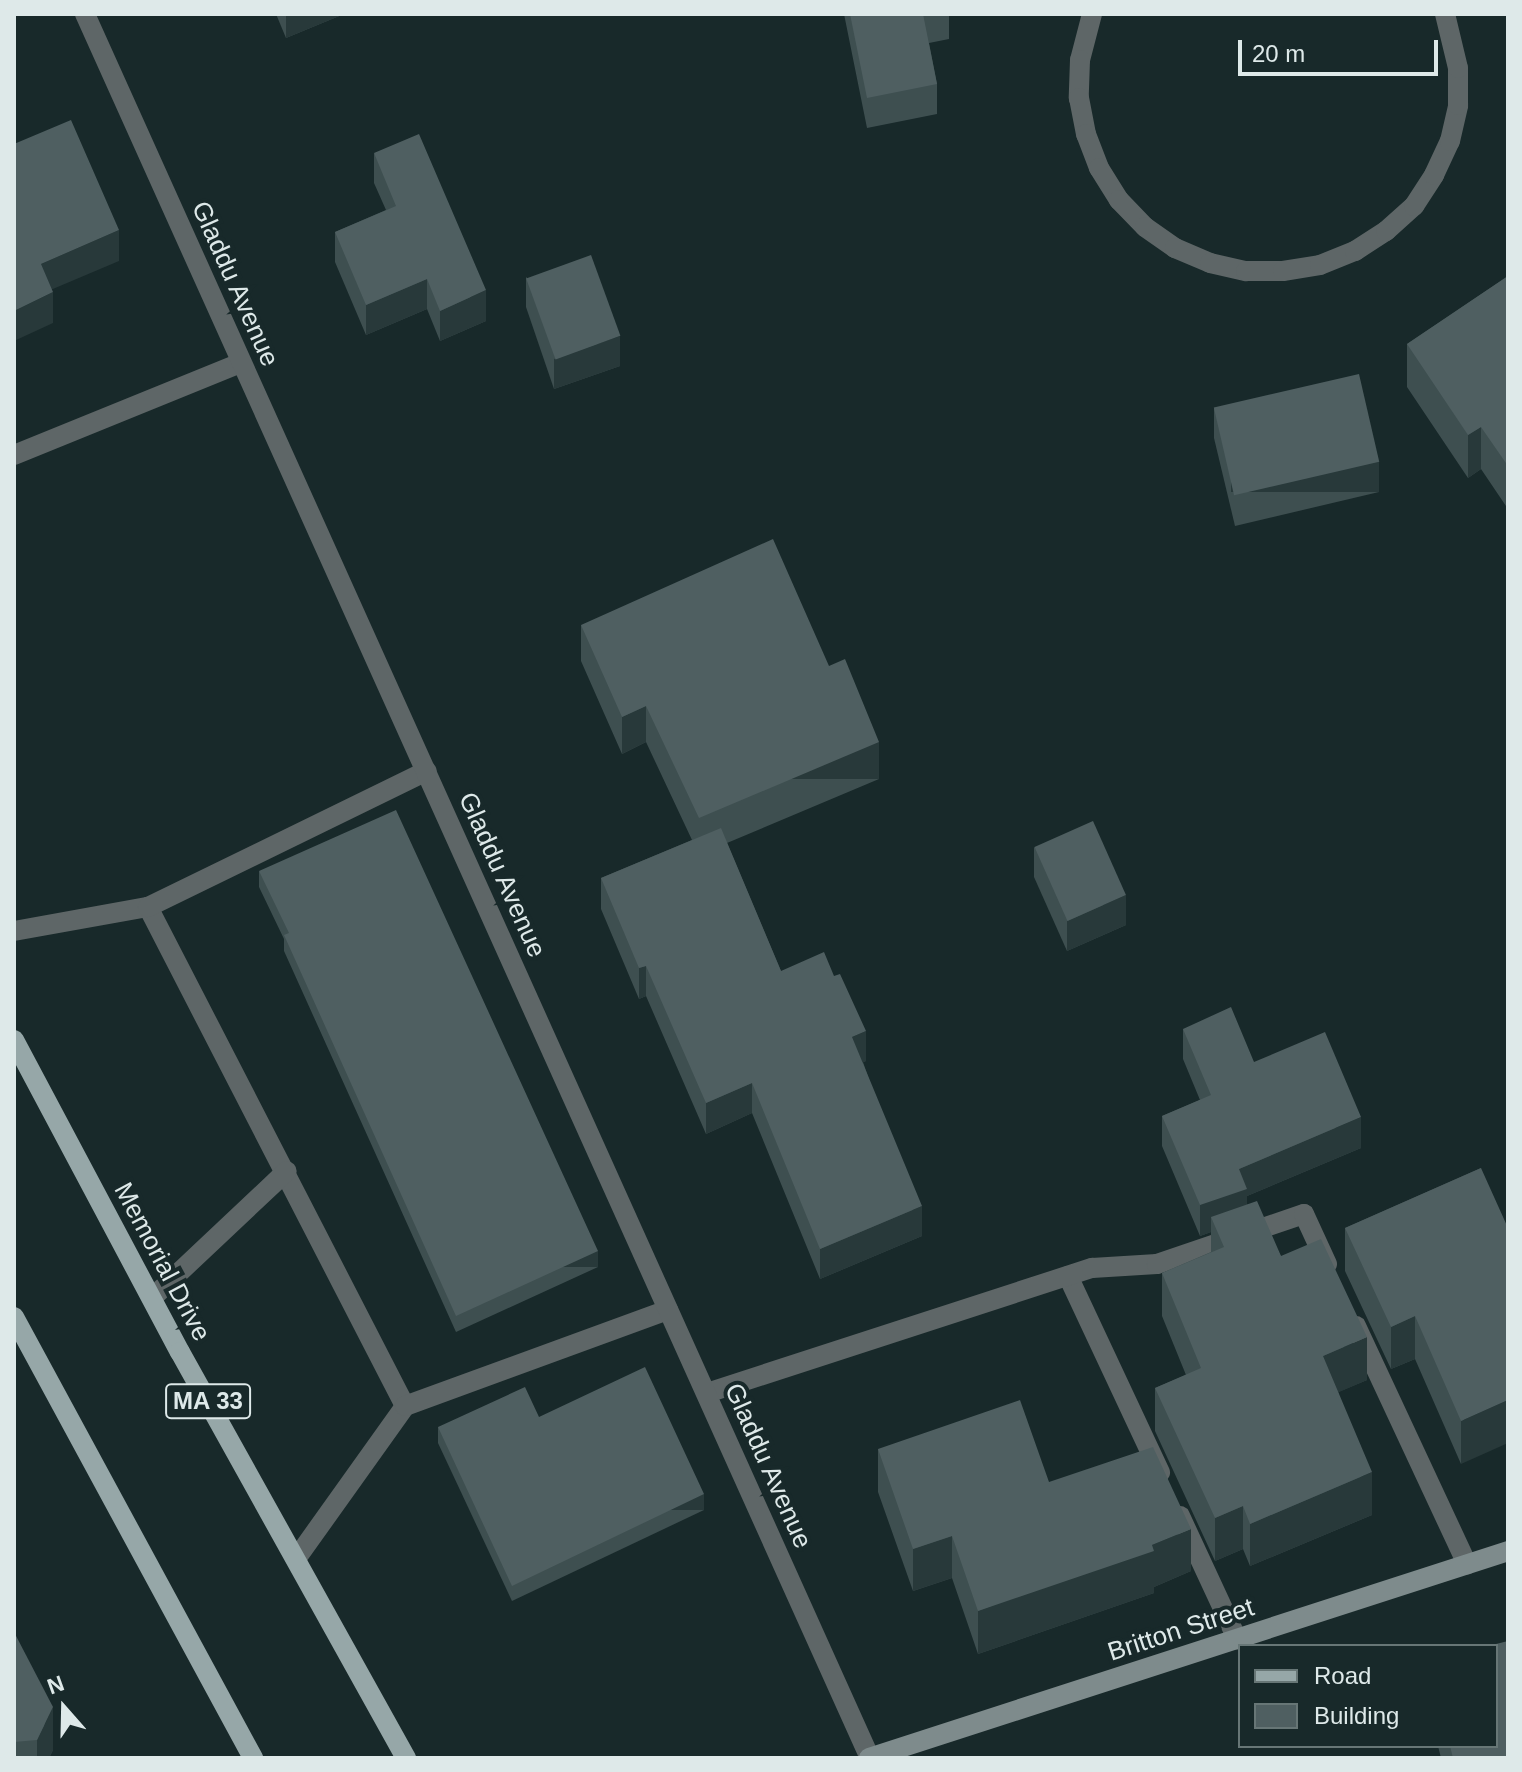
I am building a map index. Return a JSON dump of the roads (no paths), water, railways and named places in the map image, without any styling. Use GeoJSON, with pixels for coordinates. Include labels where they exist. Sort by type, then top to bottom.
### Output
{"type":"FeatureCollection","features":[{"type":"Feature","properties":{"kind":"main road","name":"Memorial Drive"},"geometry":{"type":"LineString","coordinates":[[14,1040],[152,1298],[406,1758]]}},
{"type":"Feature","properties":{"kind":"main road"},"geometry":{"type":"LineString","coordinates":[[14,1317],[253,1758]]}},
{"type":"Feature","properties":{"kind":"street","name":"Gladdu Avenue"},"geometry":{"type":"LineString","coordinates":[[85,14],[870,1758]]}},
{"type":"Feature","properties":{"kind":"street"},"geometry":{"type":"LineString","coordinates":[[1092,14],[1080,60],[1079,98],[1095,157],[1119,200],[1145,227],[1175,248],[1234,268],[1283,271],[1320,265],[1355,251],[1386,231],[1414,206],[1434,175],[1450,141],[1458,105],[1458,68],[1445,14]]}},
{"type":"Feature","properties":{"kind":"street"},"geometry":{"type":"LineString","coordinates":[[14,455],[241,363]]}},
{"type":"Feature","properties":{"kind":"street"},"geometry":{"type":"LineString","coordinates":[[14,931],[148,907],[427,771]]}},
{"type":"Feature","properties":{"kind":"street"},"geometry":{"type":"LineString","coordinates":[[148,907],[287,1171],[405,1406]]}},
{"type":"Feature","properties":{"kind":"street"},"geometry":{"type":"LineString","coordinates":[[152,1298],[287,1171]]}},
{"type":"Feature","properties":{"kind":"street"},"geometry":{"type":"LineString","coordinates":[[707,1393],[1092,1268],[1157,1264],[1304,1214],[1336,1284]]}},
{"type":"Feature","properties":{"kind":"street"},"geometry":{"type":"LineString","coordinates":[[1068,1276],[1237,1639]]}},
{"type":"Feature","properties":{"kind":"street"},"geometry":{"type":"LineString","coordinates":[[296,1559],[405,1406],[668,1310]]}},
{"type":"Feature","properties":{"kind":"street"},"geometry":{"type":"LineString","coordinates":[[1349,1312],[1467,1564]]}},
{"type":"Feature","properties":{"kind":"street","name":"Britton Street"},"geometry":{"type":"LineString","coordinates":[[870,1758],[1508,1551]]}}]}
